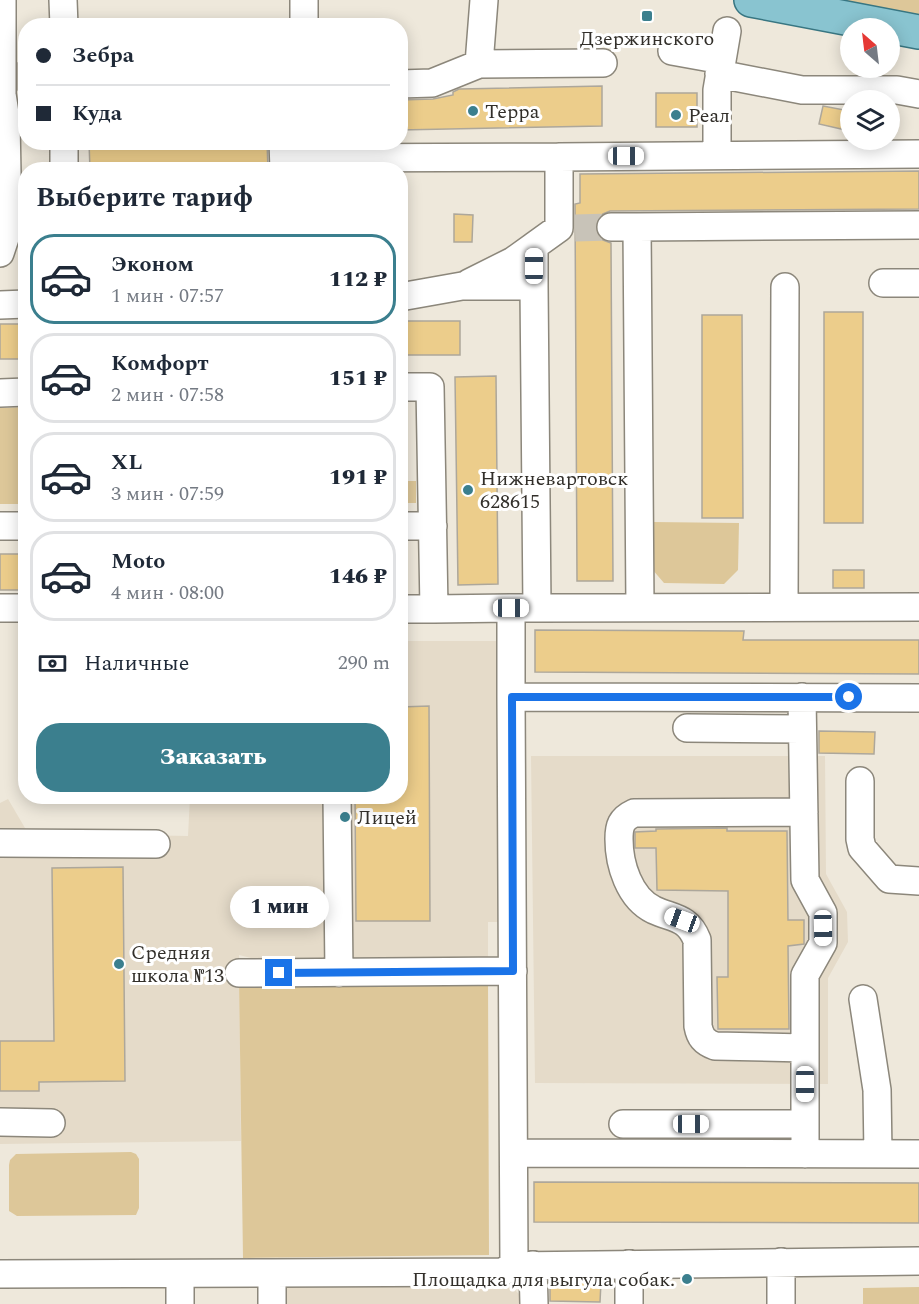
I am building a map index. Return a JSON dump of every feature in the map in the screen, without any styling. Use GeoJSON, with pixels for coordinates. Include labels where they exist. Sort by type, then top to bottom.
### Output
{"type":"FeatureCollection","features":[{"type":"Feature","properties":{"kind":"main road"},"geometry":{"type":"LineString","coordinates":[[751,0],[919,32]]}},
{"type":"Feature","properties":{"kind":"lane"},"geometry":{"type":"LineString","coordinates":[[0,253],[8,229],[6,120],[1,94],[2,0]]}},
{"type":"Feature","properties":{"kind":"lane"},"geometry":{"type":"LineString","coordinates":[[63,0],[64,18]]}},
{"type":"Feature","properties":{"kind":"lane"},"geometry":{"type":"LineString","coordinates":[[304,0],[304,18]]}},
{"type":"Feature","properties":{"kind":"lane"},"geometry":{"type":"LineString","coordinates":[[479,64],[484,0]]}},
{"type":"Feature","properties":{"kind":"lane"},"geometry":{"type":"LineString","coordinates":[[717,155],[717,90],[727,31]]}},
{"type":"Feature","properties":{"kind":"lane"},"geometry":{"type":"LineString","coordinates":[[672,51],[802,90],[897,90],[919,94]]}},
{"type":"Feature","properties":{"kind":"lane"},"geometry":{"type":"LineString","coordinates":[[408,84],[432,83],[479,64],[603,63]]}},
{"type":"Feature","properties":{"kind":"lane"},"geometry":{"type":"LineString","coordinates":[[300,160],[919,154]]}},
{"type":"Feature","properties":{"kind":"lane"},"geometry":{"type":"LineString","coordinates":[[462,286],[490,274],[567,228],[559,157]]}},
{"type":"Feature","properties":{"kind":"lane"},"geometry":{"type":"LineString","coordinates":[[611,227],[919,225]]}},
{"type":"Feature","properties":{"kind":"lane"},"geometry":{"type":"LineString","coordinates":[[637,227],[640,607]]}},
{"type":"Feature","properties":{"kind":"lane"},"geometry":{"type":"LineString","coordinates":[[534,246],[537,608]]}},
{"type":"Feature","properties":{"kind":"lane"},"geometry":{"type":"LineString","coordinates":[[883,283],[919,283]]}},
{"type":"Feature","properties":{"kind":"lane"},"geometry":{"type":"LineString","coordinates":[[408,296],[462,286],[534,286]]}},
{"type":"Feature","properties":{"kind":"lane"},"geometry":{"type":"LineString","coordinates":[[784,287],[784,606]]}},
{"type":"Feature","properties":{"kind":"lane"},"geometry":{"type":"LineString","coordinates":[[0,304],[18,304]]}},
{"type":"Feature","properties":{"kind":"lane"},"geometry":{"type":"LineString","coordinates":[[408,387],[430,387],[434,609]]}},
{"type":"Feature","properties":{"kind":"lane"},"geometry":{"type":"LineString","coordinates":[[0,393],[18,392]]}},
{"type":"Feature","properties":{"kind":"lane"},"geometry":{"type":"LineString","coordinates":[[0,526],[18,526]]}},
{"type":"Feature","properties":{"kind":"lane"},"geometry":{"type":"LineString","coordinates":[[408,526],[433,526]]}},
{"type":"Feature","properties":{"kind":"lane"},"geometry":{"type":"LineString","coordinates":[[408,609],[919,607]]}},
{"type":"Feature","properties":{"kind":"lane"},"geometry":{"type":"LineString","coordinates":[[0,608],[18,608]]}},
{"type":"Feature","properties":{"kind":"lane"},"geometry":{"type":"LineString","coordinates":[[511,608],[514,1153],[524,1265],[534,1304]]}},
{"type":"Feature","properties":{"kind":"lane"},"geometry":{"type":"LineString","coordinates":[[512,697],[919,698]]}},
{"type":"Feature","properties":{"kind":"lane"},"geometry":{"type":"LineString","coordinates":[[802,697],[805,880],[823,914],[824,943],[805,975],[805,1154]]}},
{"type":"Feature","properties":{"kind":"lane"},"geometry":{"type":"LineString","coordinates":[[687,728],[802,729]]}},
{"type":"Feature","properties":{"kind":"lane"},"geometry":{"type":"LineString","coordinates":[[860,781],[862,848],[890,879],[919,881]]}},
{"type":"Feature","properties":{"kind":"lane"},"geometry":{"type":"LineString","coordinates":[[337,804],[339,973]]}},
{"type":"Feature","properties":{"kind":"lane"},"geometry":{"type":"LineString","coordinates":[[804,812],[634,813],[627,816],[619,828],[619,846],[621,865],[644,904],[682,920],[694,932],[697,940],[698,1026],[699,1034],[706,1043],[715,1046],[805,1048]]}},
{"type":"Feature","properties":{"kind":"lane"},"geometry":{"type":"LineString","coordinates":[[0,843],[156,844]]}},
{"type":"Feature","properties":{"kind":"lane"},"geometry":{"type":"LineString","coordinates":[[239,973],[513,971]]}},
{"type":"Feature","properties":{"kind":"lane"},"geometry":{"type":"LineString","coordinates":[[863,999],[877,1090],[878,1154]]}},
{"type":"Feature","properties":{"kind":"lane"},"geometry":{"type":"LineString","coordinates":[[0,1122],[51,1123]]}},
{"type":"Feature","properties":{"kind":"lane"},"geometry":{"type":"LineString","coordinates":[[623,1124],[805,1124]]}},
{"type":"Feature","properties":{"kind":"lane"},"geometry":{"type":"LineString","coordinates":[[514,1153],[919,1154]]}},
{"type":"Feature","properties":{"kind":"lane"},"geometry":{"type":"LineString","coordinates":[[0,1274],[502,1272],[524,1265],[919,1261]]}},
{"type":"Feature","properties":{"kind":"lane"},"geometry":{"type":"LineString","coordinates":[[781,1263],[781,1304]]}},
{"type":"Feature","properties":{"kind":"lane"},"geometry":{"type":"LineString","coordinates":[[629,1264],[629,1304]]}},
{"type":"Feature","properties":{"kind":"lane"},"geometry":{"type":"LineString","coordinates":[[272,1273],[272,1304]]}},
{"type":"Feature","properties":{"kind":"lane"},"geometry":{"type":"LineString","coordinates":[[180,1274],[180,1304]]}},
{"type":"Feature","properties":{"kind":"shaded area"},"geometry":{"type":"Polygon","coordinates":[[[820,0],[919,0],[919,20],[820,0]]]}},
{"type":"Feature","properties":{"kind":"shaded area"},"geometry":{"type":"Polygon","coordinates":[[[18,407],[18,504],[0,504],[0,408],[18,407]]]}},
{"type":"Feature","properties":{"kind":"shaded area"},"geometry":{"type":"Polygon","coordinates":[[[408,481],[416,481],[416,503],[408,503],[408,481]]]}},
{"type":"Feature","properties":{"kind":"shaded area"},"geometry":{"type":"Polygon","coordinates":[[[653,522],[739,523],[738,570],[724,584],[664,583],[652,569],[653,522]]]}},
{"type":"Feature","properties":{"kind":"shaded area"},"geometry":{"type":"Polygon","coordinates":[[[408,641],[500,641],[502,922],[488,922],[488,964],[279,965],[239,955],[241,1141],[0,1144],[0,803],[8,799],[25,828],[34,833],[188,836],[190,804],[408,804],[408,641]]]}},
{"type":"Feature","properties":{"kind":"shaded area"},"geometry":{"type":"Polygon","coordinates":[[[531,756],[825,756],[826,874],[847,912],[848,942],[828,978],[828,1084],[535,1083],[531,756]]]}},
{"type":"Feature","properties":{"kind":"shaded area"},"geometry":{"type":"Polygon","coordinates":[[[488,979],[489,1255],[243,1258],[239,980],[488,979]]]}},
{"type":"Feature","properties":{"kind":"shaded area"},"geometry":{"type":"Polygon","coordinates":[[[131,1152],[139,1159],[139,1208],[136,1215],[17,1216],[9,1211],[9,1165],[10,1160],[16,1154],[131,1152]]]}},
{"type":"Feature","properties":{"kind":"shaded area"},"geometry":{"type":"Polygon","coordinates":[[[280,1285],[511,1286],[520,1295],[520,1304],[281,1304],[280,1285]]]}},
{"type":"Feature","properties":{"kind":"shaded area"},"geometry":{"type":"Polygon","coordinates":[[[919,1287],[919,1304],[863,1304],[863,1288],[919,1287]]]}},
{"type":"Feature","properties":{"kind":"building"},"geometry":{"type":"Polygon","coordinates":[[[602,86],[602,126],[408,130],[408,100],[433,99],[453,95],[453,92],[459,89],[602,86]]]}},
{"type":"Feature","properties":{"kind":"building","name":"Реал"},"geometry":{"type":"Polygon","coordinates":[[[656,93],[697,93],[697,127],[656,127],[656,93]]]}},
{"type":"Feature","properties":{"kind":"building"},"geometry":{"type":"Polygon","coordinates":[[[823,106],[840,109],[840,129],[819,124],[823,106]]]}},
{"type":"Feature","properties":{"kind":"building"},"geometry":{"type":"Polygon","coordinates":[[[89,150],[267,150],[268,162],[90,162],[89,150]]]}},
{"type":"Feature","properties":{"kind":"building"},"geometry":{"type":"Polygon","coordinates":[[[919,171],[919,209],[610,211],[598,219],[595,226],[597,234],[603,240],[611,243],[613,581],[577,581],[575,204],[580,203],[580,174],[919,171]]]}},
{"type":"Feature","properties":{"kind":"building"},"geometry":{"type":"Polygon","coordinates":[[[454,214],[473,215],[472,242],[454,242],[454,214]]]}},
{"type":"Feature","properties":{"kind":"building"},"geometry":{"type":"Polygon","coordinates":[[[824,312],[863,312],[863,523],[824,523],[824,312]]]}},
{"type":"Feature","properties":{"kind":"building"},"geometry":{"type":"Polygon","coordinates":[[[702,315],[742,315],[743,518],[702,518],[702,315]]]}},
{"type":"Feature","properties":{"kind":"building"},"geometry":{"type":"Polygon","coordinates":[[[408,321],[460,321],[460,355],[408,355],[408,321]]]}},
{"type":"Feature","properties":{"kind":"building"},"geometry":{"type":"Polygon","coordinates":[[[0,324],[18,324],[18,359],[0,359],[0,324]]]}},
{"type":"Feature","properties":{"kind":"building"},"geometry":{"type":"Polygon","coordinates":[[[496,376],[498,584],[458,585],[455,377],[496,376]]]}},
{"type":"Feature","properties":{"kind":"building"},"geometry":{"type":"Polygon","coordinates":[[[0,554],[18,554],[18,590],[0,590],[0,554]]]}},
{"type":"Feature","properties":{"kind":"building"},"geometry":{"type":"Polygon","coordinates":[[[833,570],[864,570],[864,588],[833,588],[833,570]]]}},
{"type":"Feature","properties":{"kind":"building"},"geometry":{"type":"Polygon","coordinates":[[[535,630],[744,631],[743,640],[919,640],[919,674],[535,672],[535,630]]]}},
{"type":"Feature","properties":{"kind":"building"},"geometry":{"type":"Polygon","coordinates":[[[429,706],[430,921],[356,921],[355,804],[408,804],[408,707],[429,706]]]}},
{"type":"Feature","properties":{"kind":"building"},"geometry":{"type":"Polygon","coordinates":[[[819,731],[875,732],[874,754],[819,753],[819,731]]]}},
{"type":"Feature","properties":{"kind":"building"},"geometry":{"type":"Polygon","coordinates":[[[727,828],[727,831],[787,831],[788,920],[804,920],[804,944],[788,946],[789,1029],[718,1029],[717,977],[728,977],[728,891],[657,890],[656,848],[635,848],[635,832],[656,831],[656,829],[727,828]]]}},
{"type":"Feature","properties":{"kind":"building"},"geometry":{"type":"Polygon","coordinates":[[[123,867],[125,1081],[39,1082],[39,1091],[0,1091],[0,1041],[54,1041],[52,868],[123,867]]]}},
{"type":"Feature","properties":{"kind":"building"},"geometry":{"type":"Polygon","coordinates":[[[263,890],[316,890],[316,909],[263,909],[263,890]]]}},
{"type":"Feature","properties":{"kind":"building"},"geometry":{"type":"Polygon","coordinates":[[[534,1182],[919,1183],[919,1223],[534,1222],[534,1182]]]}},
{"type":"Feature","properties":{"kind":"building"},"geometry":{"type":"Polygon","coordinates":[[[550,1281],[601,1282],[600,1302],[550,1301],[550,1281]]]}},
{"type":"Feature","properties":{"kind":"tunnel"},"geometry":{"type":"LineString","coordinates":[[575,228],[611,227]]}},
{"type":"Feature","properties":{"kind":"place","name":"Дзержинского"},"geometry":{"type":"Point","coordinates":[647,16]}},
{"type":"Feature","properties":{"kind":"place","name":"Терра"},"geometry":{"type":"Point","coordinates":[473,111]}},
{"type":"Feature","properties":{"kind":"place","name":"Реал"},"geometry":{"type":"Point","coordinates":[676,115]}},
{"type":"Feature","properties":{"kind":"place","name":"Нижневартовск 628615"},"geometry":{"type":"Point","coordinates":[468,490]}},
{"type":"Feature","properties":{"kind":"place","name":"Лицей"},"geometry":{"type":"Point","coordinates":[345,817]}},
{"type":"Feature","properties":{"kind":"place","name":"Средняя школа №13"},"geometry":{"type":"Point","coordinates":[119,964]}},
{"type":"Feature","properties":{"kind":"place","name":"Площадка для выгула собак."},"geometry":{"type":"Point","coordinates":[687,1279]}},
{"type":"Feature","properties":{"kind":"route"},"geometry":{"type":"LineString","coordinates":[[279,973],[513,971],[512,697],[849,697]]}}]}
